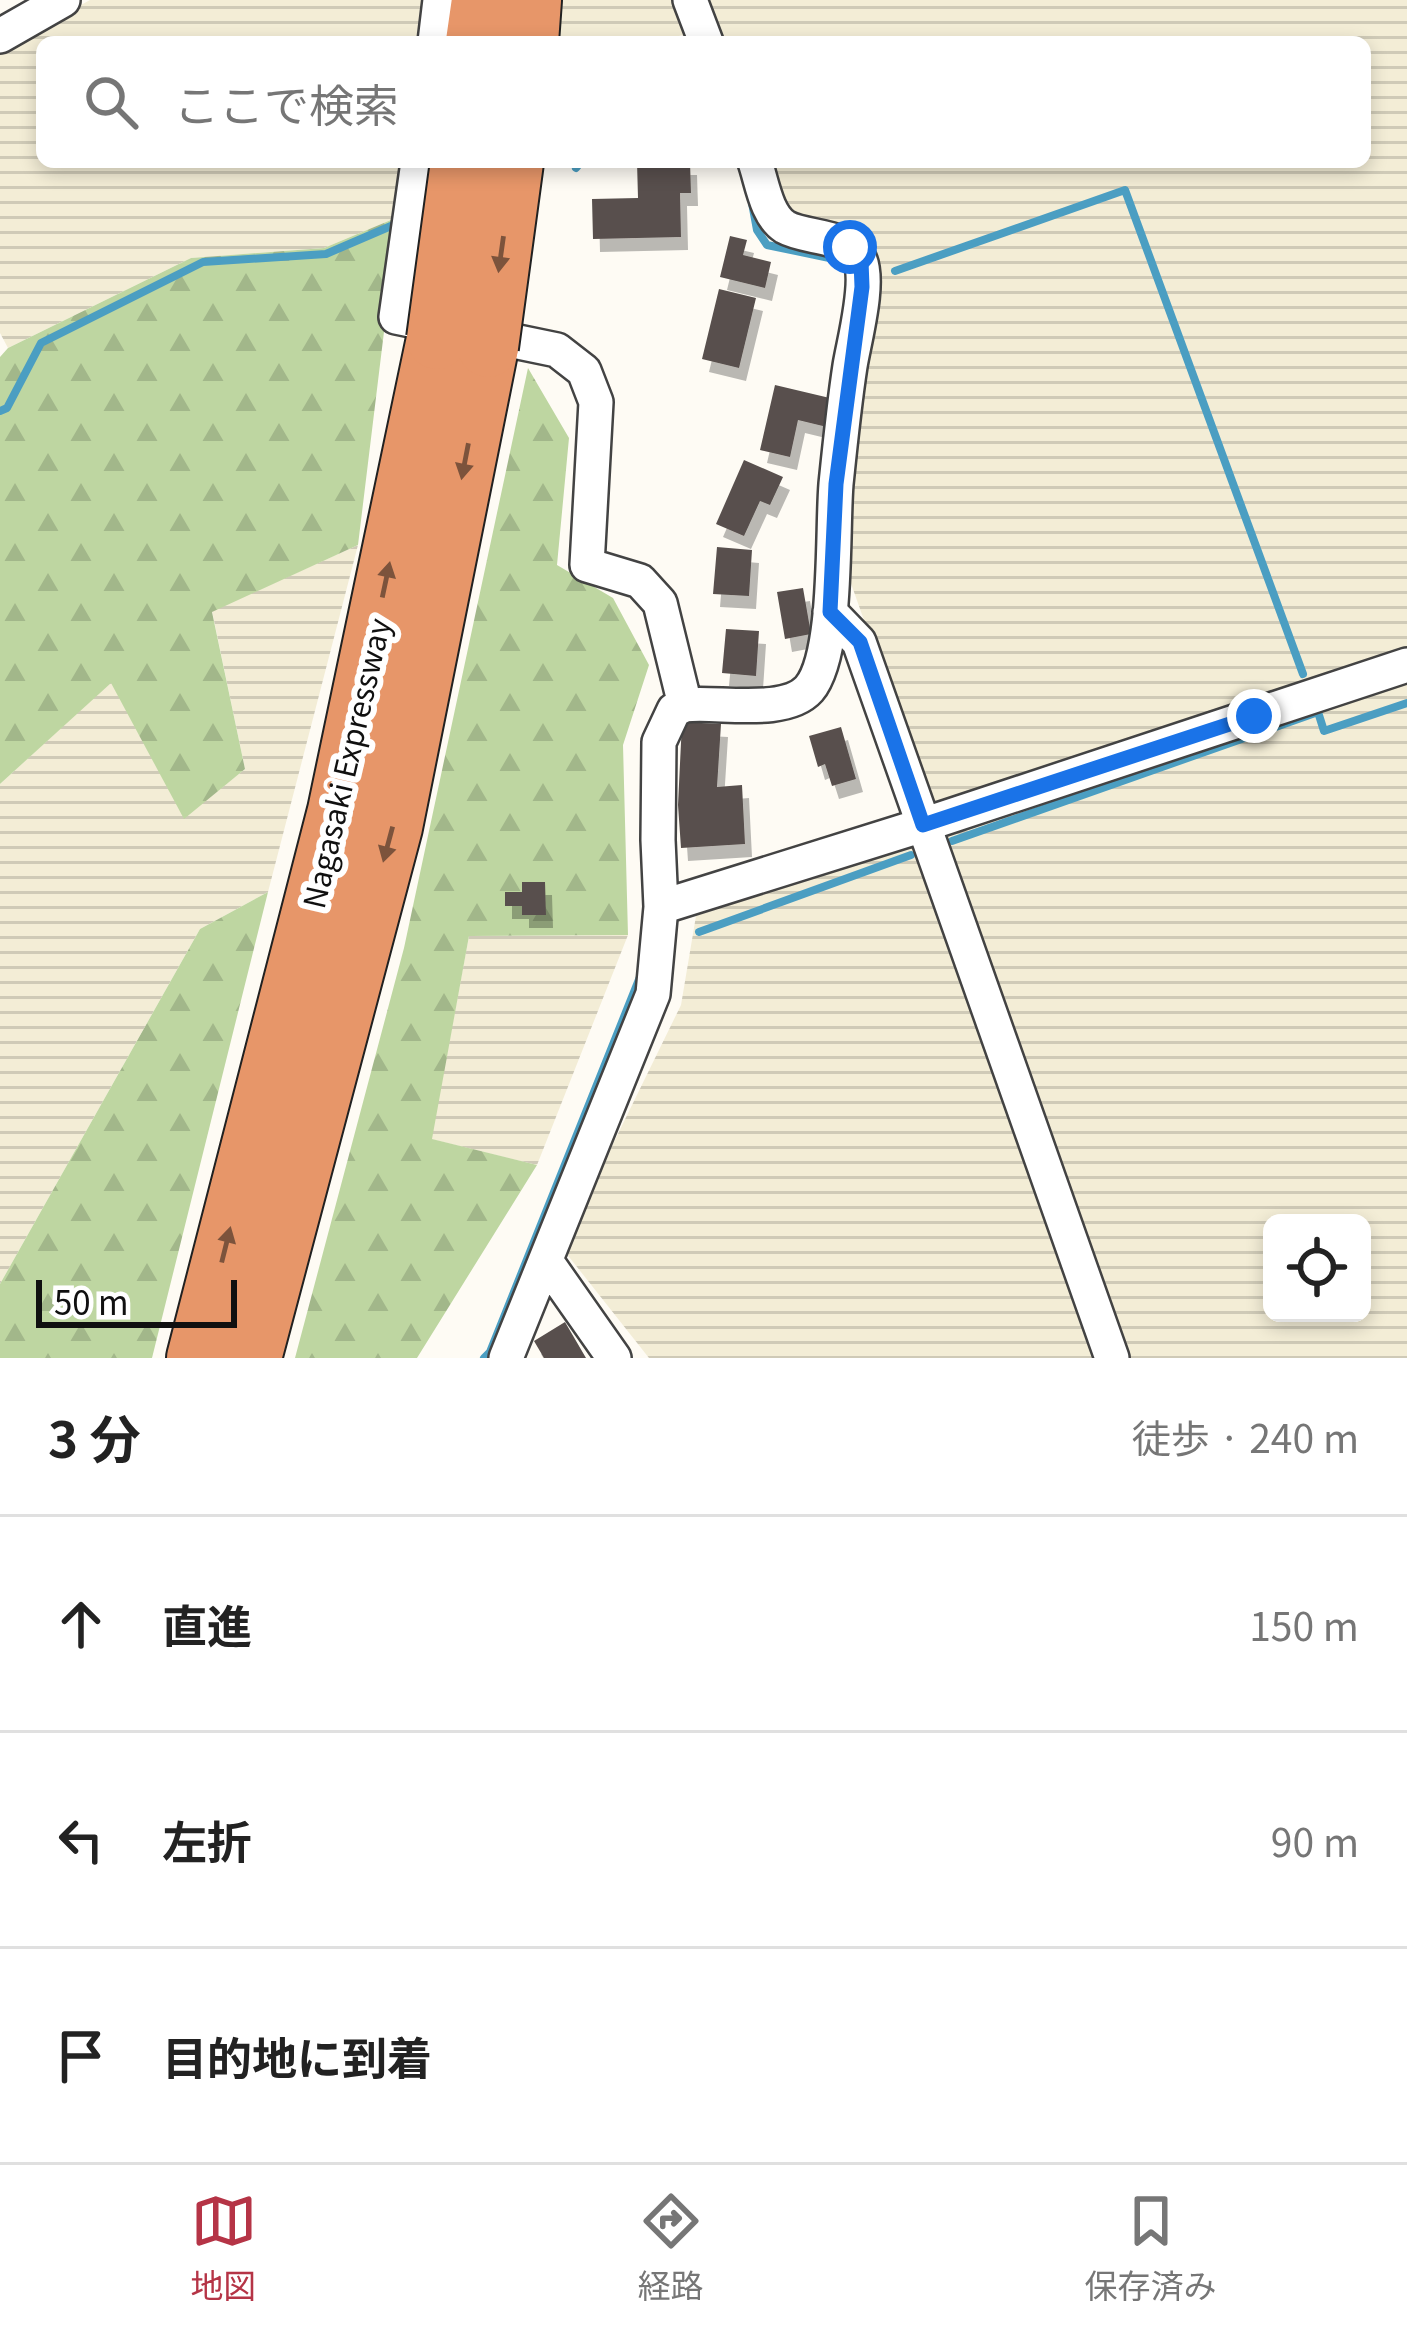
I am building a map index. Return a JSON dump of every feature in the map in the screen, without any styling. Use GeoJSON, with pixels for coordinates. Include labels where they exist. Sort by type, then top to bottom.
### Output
{"type":"FeatureCollection","features":[{"type":"Feature","properties":{"kind":"highway"},"geometry":{"type":"LineString","coordinates":[[477,36],[482,0]]}},
{"type":"Feature","properties":{"kind":"highway"},"geometry":{"type":"LineString","coordinates":[[529,36],[532,0]]}},
{"type":"Feature","properties":{"kind":"highway","name":"Nagasaki Expressway"},"geometry":{"type":"LineString","coordinates":[[251,1358],[392,827],[462,343],[460,168]]}},
{"type":"Feature","properties":{"kind":"highway","name":"Nagasaki Expressway"},"geometry":{"type":"LineString","coordinates":[[197,1358],[511,168]]}},
{"type":"Feature","properties":{"kind":"street"},"geometry":{"type":"LineString","coordinates":[[0,36],[63,0]]}},
{"type":"Feature","properties":{"kind":"street"},"geometry":{"type":"LineString","coordinates":[[436,36],[440,0]]}},
{"type":"Feature","properties":{"kind":"street"},"geometry":{"type":"LineString","coordinates":[[690,0],[704,36]]}},
{"type":"Feature","properties":{"kind":"street"},"geometry":{"type":"LineString","coordinates":[[417,168],[396,317],[557,350],[584,371],[596,402],[587,565],[640,581],[659,603],[685,704]]}},
{"type":"Feature","properties":{"kind":"street"},"geometry":{"type":"LineString","coordinates":[[506,1358],[653,994],[662,908],[659,742],[674,710],[685,704],[767,705],[800,696],[811,688],[827,653],[836,484],[862,287],[861,261],[850,247],[784,226],[771,210],[757,168]]}},
{"type":"Feature","properties":{"kind":"street"},"geometry":{"type":"LineString","coordinates":[[830,612],[860,642],[1112,1358]]}},
{"type":"Feature","properties":{"kind":"street"},"geometry":{"type":"LineString","coordinates":[[662,908],[1407,665]]}},
{"type":"Feature","properties":{"kind":"street"},"geometry":{"type":"LineString","coordinates":[[546,1261],[614,1358]]}},
{"type":"Feature","properties":{"kind":"shaded area"},"geometry":{"type":"Polygon","coordinates":[[[90,0],[427,0],[422,36],[36,36],[36,168],[404,168],[398,217],[324,248],[191,258],[8,348],[0,333],[0,50],[90,0]]]}},
{"type":"Feature","properties":{"kind":"shaded area"},"geometry":{"type":"Polygon","coordinates":[[[560,0],[1407,0],[1407,1358],[1125,1358],[848,575],[854,261],[772,235],[742,168],[1371,168],[1371,36],[556,36],[560,0]]]}},
{"type":"Feature","properties":{"kind":"shaded area"},"geometry":{"type":"Polygon","coordinates":[[[358,545],[268,892],[200,929],[0,1284],[0,784],[111,682],[184,818],[245,769],[212,611],[358,545]]]}},
{"type":"Feature","properties":{"kind":"shaded area"},"geometry":{"type":"Polygon","coordinates":[[[911,843],[1096,1358],[649,1358],[562,1248],[681,1005],[696,916],[911,843]]]}},
{"type":"Feature","properties":{"kind":"shaded area"},"geometry":{"type":"Polygon","coordinates":[[[628,935],[537,1165],[431,1139],[469,936],[628,935]]]}},
{"type":"Feature","properties":{"kind":"green space"},"geometry":{"type":"Polygon","coordinates":[[[398,217],[358,545],[212,612],[245,769],[184,819],[111,683],[0,784],[0,357],[8,348],[191,258],[324,248],[398,217]]]}},
{"type":"Feature","properties":{"kind":"green space"},"geometry":{"type":"Polygon","coordinates":[[[528,368],[569,438],[557,565],[613,598],[649,665],[623,745],[628,935],[469,936],[432,1139],[537,1165],[417,1358],[295,1358],[404,948],[528,368]]]}},
{"type":"Feature","properties":{"kind":"green space"},"geometry":{"type":"Polygon","coordinates":[[[268,892],[152,1358],[0,1358],[0,1284],[200,929],[268,892]]]}},
{"type":"Feature","properties":{"kind":"building"},"geometry":{"type":"Polygon","coordinates":[[[637,168],[690,168],[691,193],[680,193],[681,237],[593,239],[592,199],[638,198],[637,168]]]}},
{"type":"Feature","properties":{"kind":"building"},"geometry":{"type":"Polygon","coordinates":[[[730,236],[747,240],[743,255],[771,262],[765,288],[720,277],[730,236]]]}},
{"type":"Feature","properties":{"kind":"building"},"geometry":{"type":"Polygon","coordinates":[[[719,289],[756,298],[739,368],[702,359],[719,289]]]}},
{"type":"Feature","properties":{"kind":"building"},"geometry":{"type":"Polygon","coordinates":[[[775,385],[834,399],[827,427],[798,420],[790,457],[760,450],[775,385]]]}},
{"type":"Feature","properties":{"kind":"building"},"geometry":{"type":"Polygon","coordinates":[[[744,460],[783,477],[770,505],[760,501],[744,536],[716,524],[744,460]]]}},
{"type":"Feature","properties":{"kind":"building"},"geometry":{"type":"Polygon","coordinates":[[[717,547],[752,550],[749,596],[713,594],[717,547]]]}},
{"type":"Feature","properties":{"kind":"building"},"geometry":{"type":"Polygon","coordinates":[[[803,588],[811,634],[785,639],[777,592],[803,588]]]}},
{"type":"Feature","properties":{"kind":"building"},"geometry":{"type":"Polygon","coordinates":[[[726,629],[759,631],[756,676],[722,673],[726,629]]]}},
{"type":"Feature","properties":{"kind":"building"},"geometry":{"type":"Polygon","coordinates":[[[682,722],[721,724],[717,787],[742,785],[745,844],[681,848],[682,722]]]}},
{"type":"Feature","properties":{"kind":"building"},"geometry":{"type":"Polygon","coordinates":[[[841,727],[856,779],[832,786],[825,764],[818,767],[809,736],[841,727]]]}},
{"type":"Feature","properties":{"kind":"building"},"geometry":{"type":"Polygon","coordinates":[[[522,882],[545,882],[546,915],[522,915],[522,906],[505,906],[505,892],[522,892],[522,882]]]}},
{"type":"Feature","properties":{"kind":"building"},"geometry":{"type":"Polygon","coordinates":[[[565,1322],[586,1358],[544,1358],[534,1341],[565,1322]]]}},
{"type":"Feature","properties":{"kind":"waterway"},"geometry":{"type":"LineString","coordinates":[[895,271],[1125,190],[1303,674]]}},
{"type":"Feature","properties":{"kind":"waterway"},"geometry":{"type":"LineString","coordinates":[[752,203],[757,230],[767,245],[839,260]]}},
{"type":"Feature","properties":{"kind":"waterway"},"geometry":{"type":"LineString","coordinates":[[0,411],[7,408],[41,343],[203,262],[326,254],[398,223]]}},
{"type":"Feature","properties":{"kind":"waterway"},"geometry":{"type":"LineString","coordinates":[[952,841],[1318,712],[1324,731],[1407,703]]}},
{"type":"Feature","properties":{"kind":"waterway"},"geometry":{"type":"LineString","coordinates":[[699,932],[911,855]]}},
{"type":"Feature","properties":{"kind":"waterway"},"geometry":{"type":"LineString","coordinates":[[484,1358],[640,977]]}},
{"type":"Feature","properties":{"kind":"route"},"geometry":{"type":"LineString","coordinates":[[850,247],[861,261],[862,287],[836,484],[830,612],[860,642],[923,825],[1254,716]]}}]}
